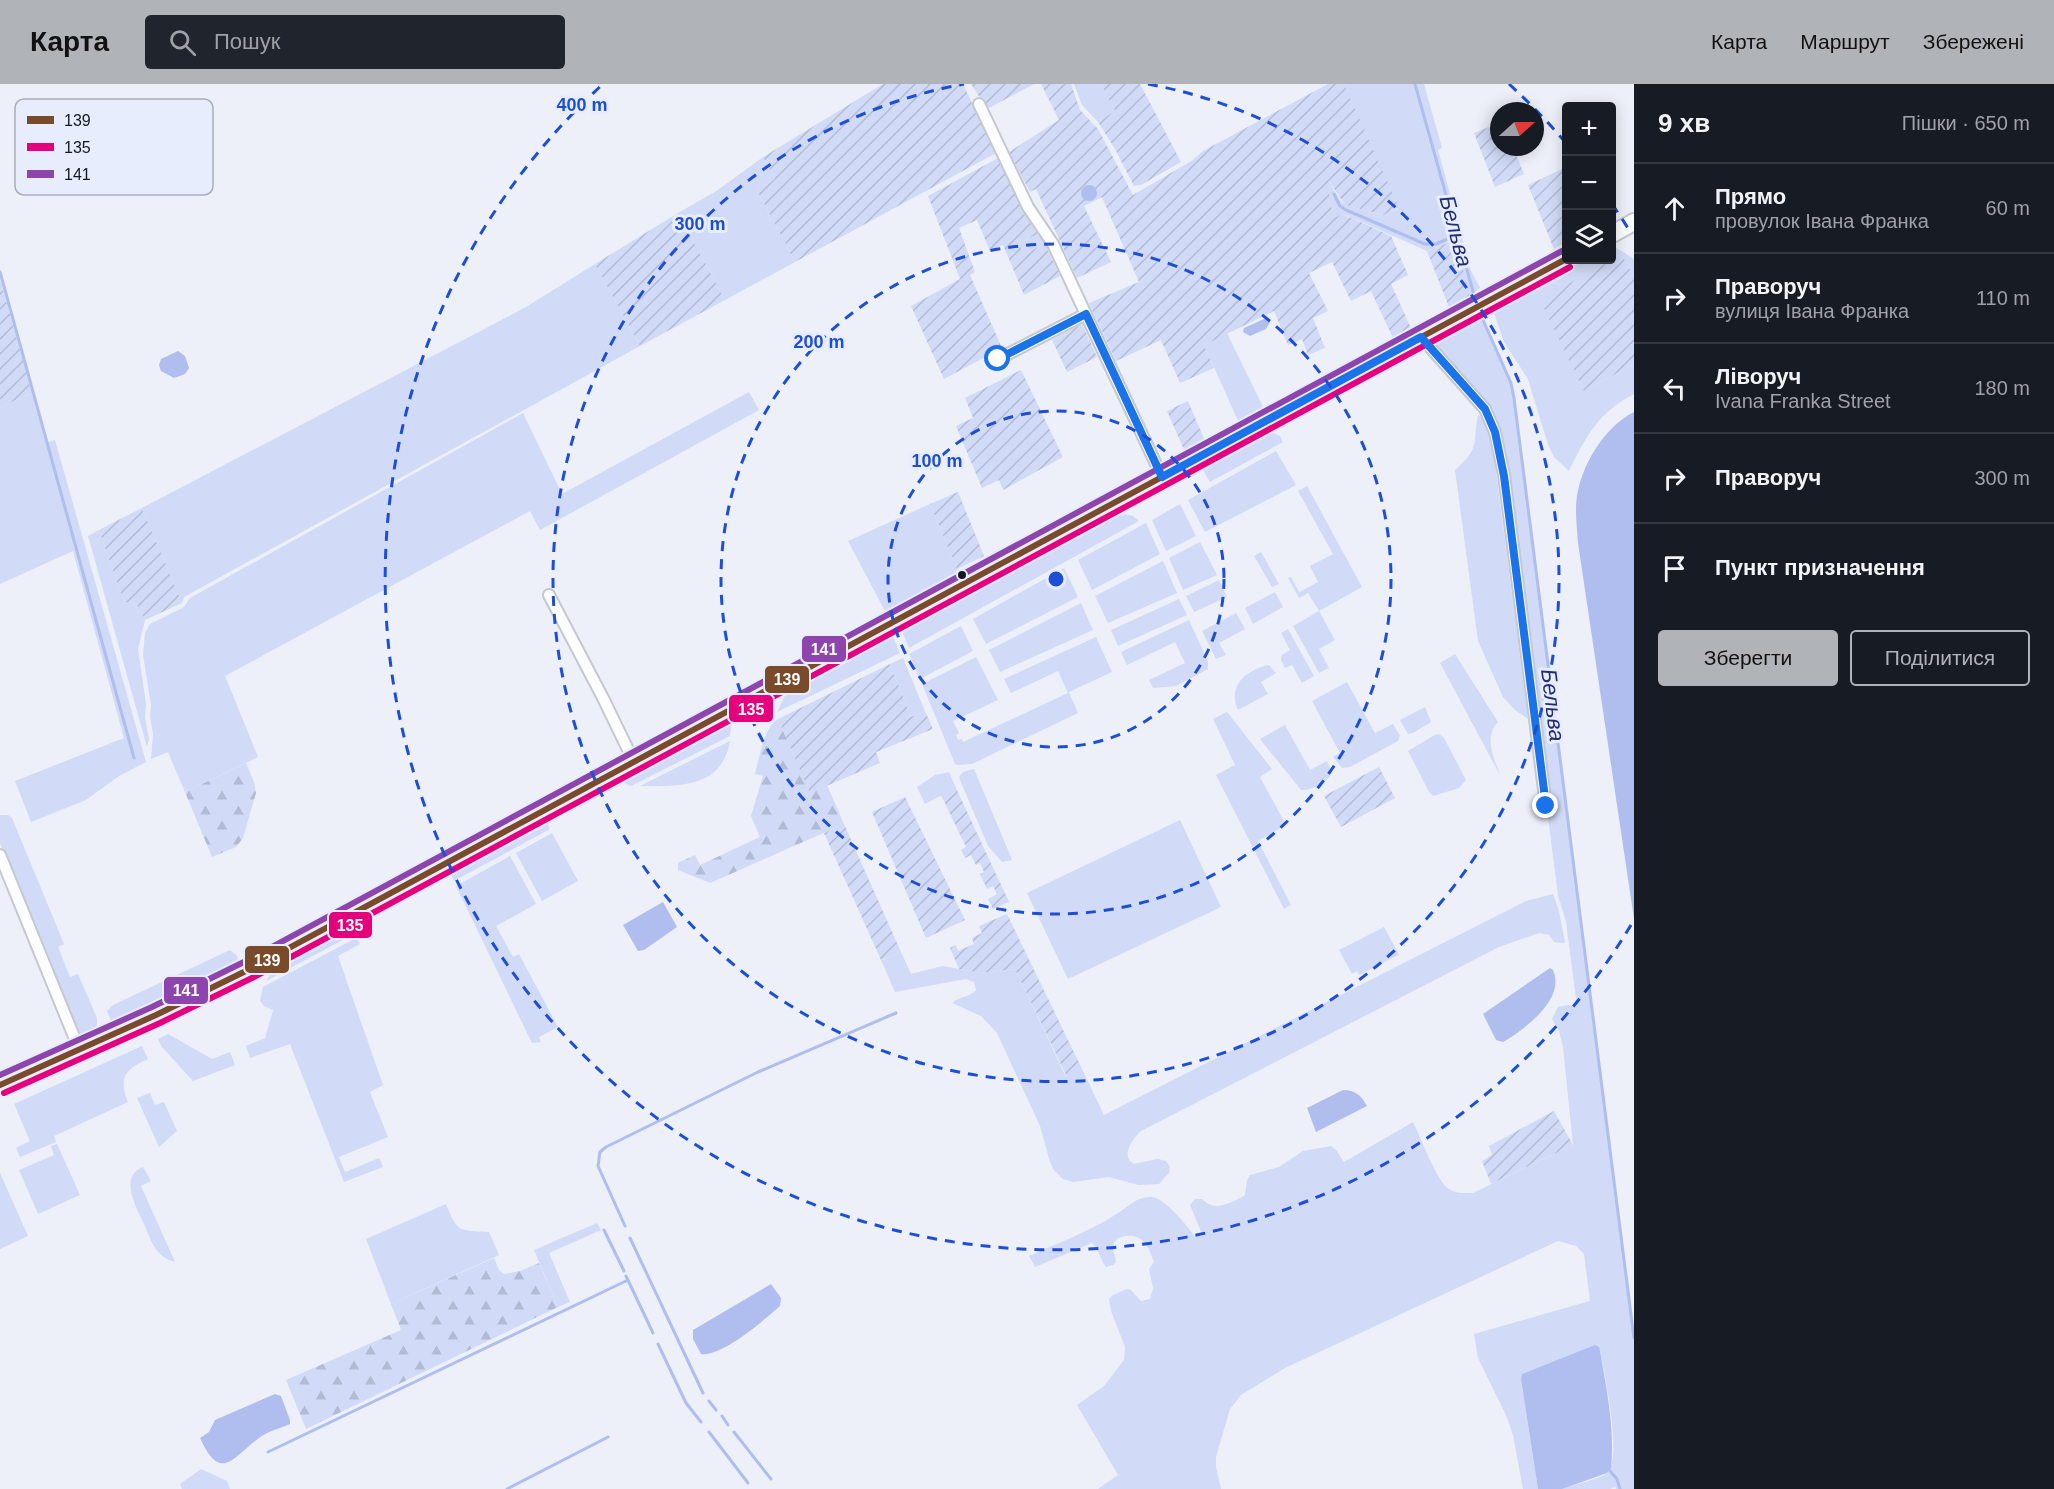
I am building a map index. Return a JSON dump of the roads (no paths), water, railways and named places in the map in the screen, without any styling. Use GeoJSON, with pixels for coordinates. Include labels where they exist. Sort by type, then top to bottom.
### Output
{"type":"FeatureCollection","features":[{"type":"Feature","properties":{"kind":"main road"},"geometry":{"type":"LineString","coordinates":[[1616,231],[1634,222]]}},
{"type":"Feature","properties":{"kind":"main road"},"geometry":{"type":"LineString","coordinates":[[0,1085],[187,1001],[250,969],[1562,261]]}},
{"type":"Feature","properties":{"kind":"street"},"geometry":{"type":"LineString","coordinates":[[979,104],[1028,207],[1053,244],[1162,477]]}},
{"type":"Feature","properties":{"kind":"street"},"geometry":{"type":"LineString","coordinates":[[998,359],[1086,314]]}},
{"type":"Feature","properties":{"kind":"street"},"geometry":{"type":"LineString","coordinates":[[1421,337],[1485,409],[1495,432],[1504,476],[1546,806]]}},
{"type":"Feature","properties":{"kind":"street"},"geometry":{"type":"LineString","coordinates":[[549,595],[634,762]]}},
{"type":"Feature","properties":{"kind":"street"},"geometry":{"type":"LineString","coordinates":[[0,855],[79,1049]]}},
{"type":"Feature","properties":{"kind":"water"},"geometry":{"type":"Polygon","coordinates":[[[1089,185],[1095,187],[1097,193],[1095,199],[1089,201],[1083,199],[1081,193],[1083,187],[1089,185]]]}},
{"type":"Feature","properties":{"kind":"water"},"geometry":{"type":"Polygon","coordinates":[[[1266,318],[1270,322],[1266,329],[1250,336],[1243,332],[1244,328],[1266,318]]]}},
{"type":"Feature","properties":{"kind":"water"},"geometry":{"type":"Polygon","coordinates":[[[178,351],[185,356],[189,368],[185,374],[174,378],[161,371],[159,365],[161,359],[178,351]]]}},
{"type":"Feature","properties":{"kind":"water"},"geometry":{"type":"Polygon","coordinates":[[[1634,412],[1634,919],[1578,543],[1576,510],[1581,480],[1591,457],[1614,426],[1634,412]]]}},
{"type":"Feature","properties":{"kind":"water"},"geometry":{"type":"Polygon","coordinates":[[[663,902],[677,927],[644,950],[638,951],[623,925],[663,902]]]}},
{"type":"Feature","properties":{"kind":"water"},"geometry":{"type":"Polygon","coordinates":[[[1550,968],[1553,970],[1555,981],[1554,992],[1549,1002],[1522,1029],[1503,1042],[1496,1040],[1483,1014],[1550,968]]]}},
{"type":"Feature","properties":{"kind":"water"},"geometry":{"type":"Polygon","coordinates":[[[1343,1090],[1357,1094],[1367,1106],[1316,1132],[1307,1108],[1343,1090]]]}},
{"type":"Feature","properties":{"kind":"water"},"geometry":{"type":"Polygon","coordinates":[[[771,1284],[781,1298],[780,1306],[731,1344],[720,1350],[701,1354],[693,1339],[693,1330],[771,1284]]]}},
{"type":"Feature","properties":{"kind":"water"},"geometry":{"type":"Polygon","coordinates":[[[1595,1345],[1600,1351],[1610,1410],[1611,1469],[1607,1473],[1562,1489],[1538,1489],[1522,1374],[1595,1345]]]}},
{"type":"Feature","properties":{"kind":"water"},"geometry":{"type":"Polygon","coordinates":[[[275,1394],[281,1396],[290,1424],[262,1436],[228,1462],[221,1463],[214,1460],[200,1438],[209,1432],[215,1420],[275,1394]]]}},
{"type":"Feature","properties":{"kind":"waterway","name":"Бельва"},"geometry":{"type":"LineString","coordinates":[[1415,84],[1476,302]]}},
{"type":"Feature","properties":{"kind":"waterway"},"geometry":{"type":"LineString","coordinates":[[1334,194],[1340,206],[1346,210],[1425,244],[1436,244],[1457,235]]}},
{"type":"Feature","properties":{"kind":"waterway"},"geometry":{"type":"LineString","coordinates":[[0,272],[134,758]]}},
{"type":"Feature","properties":{"kind":"waterway","name":"Бельва"},"geometry":{"type":"LineString","coordinates":[[1479,311],[1511,383],[1514,398],[1634,1338]]}},
{"type":"Feature","properties":{"kind":"waterway"},"geometry":{"type":"LineString","coordinates":[[625,1226],[598,1166],[600,1152],[606,1147],[758,1072],[896,1013]]}},
{"type":"Feature","properties":{"kind":"waterway"},"geometry":{"type":"LineString","coordinates":[[604,1230],[624,1271]]}},
{"type":"Feature","properties":{"kind":"waterway"},"geometry":{"type":"LineString","coordinates":[[630,1238],[703,1393]]}},
{"type":"Feature","properties":{"kind":"waterway"},"geometry":{"type":"LineString","coordinates":[[626,1276],[653,1333]]}},
{"type":"Feature","properties":{"kind":"waterway"},"geometry":{"type":"LineString","coordinates":[[268,1452],[628,1280]]}},
{"type":"Feature","properties":{"kind":"waterway"},"geometry":{"type":"LineString","coordinates":[[658,1344],[686,1403],[701,1422]]}},
{"type":"Feature","properties":{"kind":"waterway"},"geometry":{"type":"LineString","coordinates":[[709,1401],[716,1410]]}},
{"type":"Feature","properties":{"kind":"waterway"},"geometry":{"type":"LineString","coordinates":[[722,1416],[728,1425]]}},
{"type":"Feature","properties":{"kind":"waterway"},"geometry":{"type":"LineString","coordinates":[[709,1432],[748,1483]]}},
{"type":"Feature","properties":{"kind":"waterway"},"geometry":{"type":"LineString","coordinates":[[734,1432],[771,1479]]}},
{"type":"Feature","properties":{"kind":"waterway"},"geometry":{"type":"LineString","coordinates":[[507,1489],[608,1437]]}},
{"type":"Feature","properties":{"kind":"waterway"},"geometry":{"type":"LineString","coordinates":[[1610,1471],[1617,1479],[1620,1489]]}}]}
